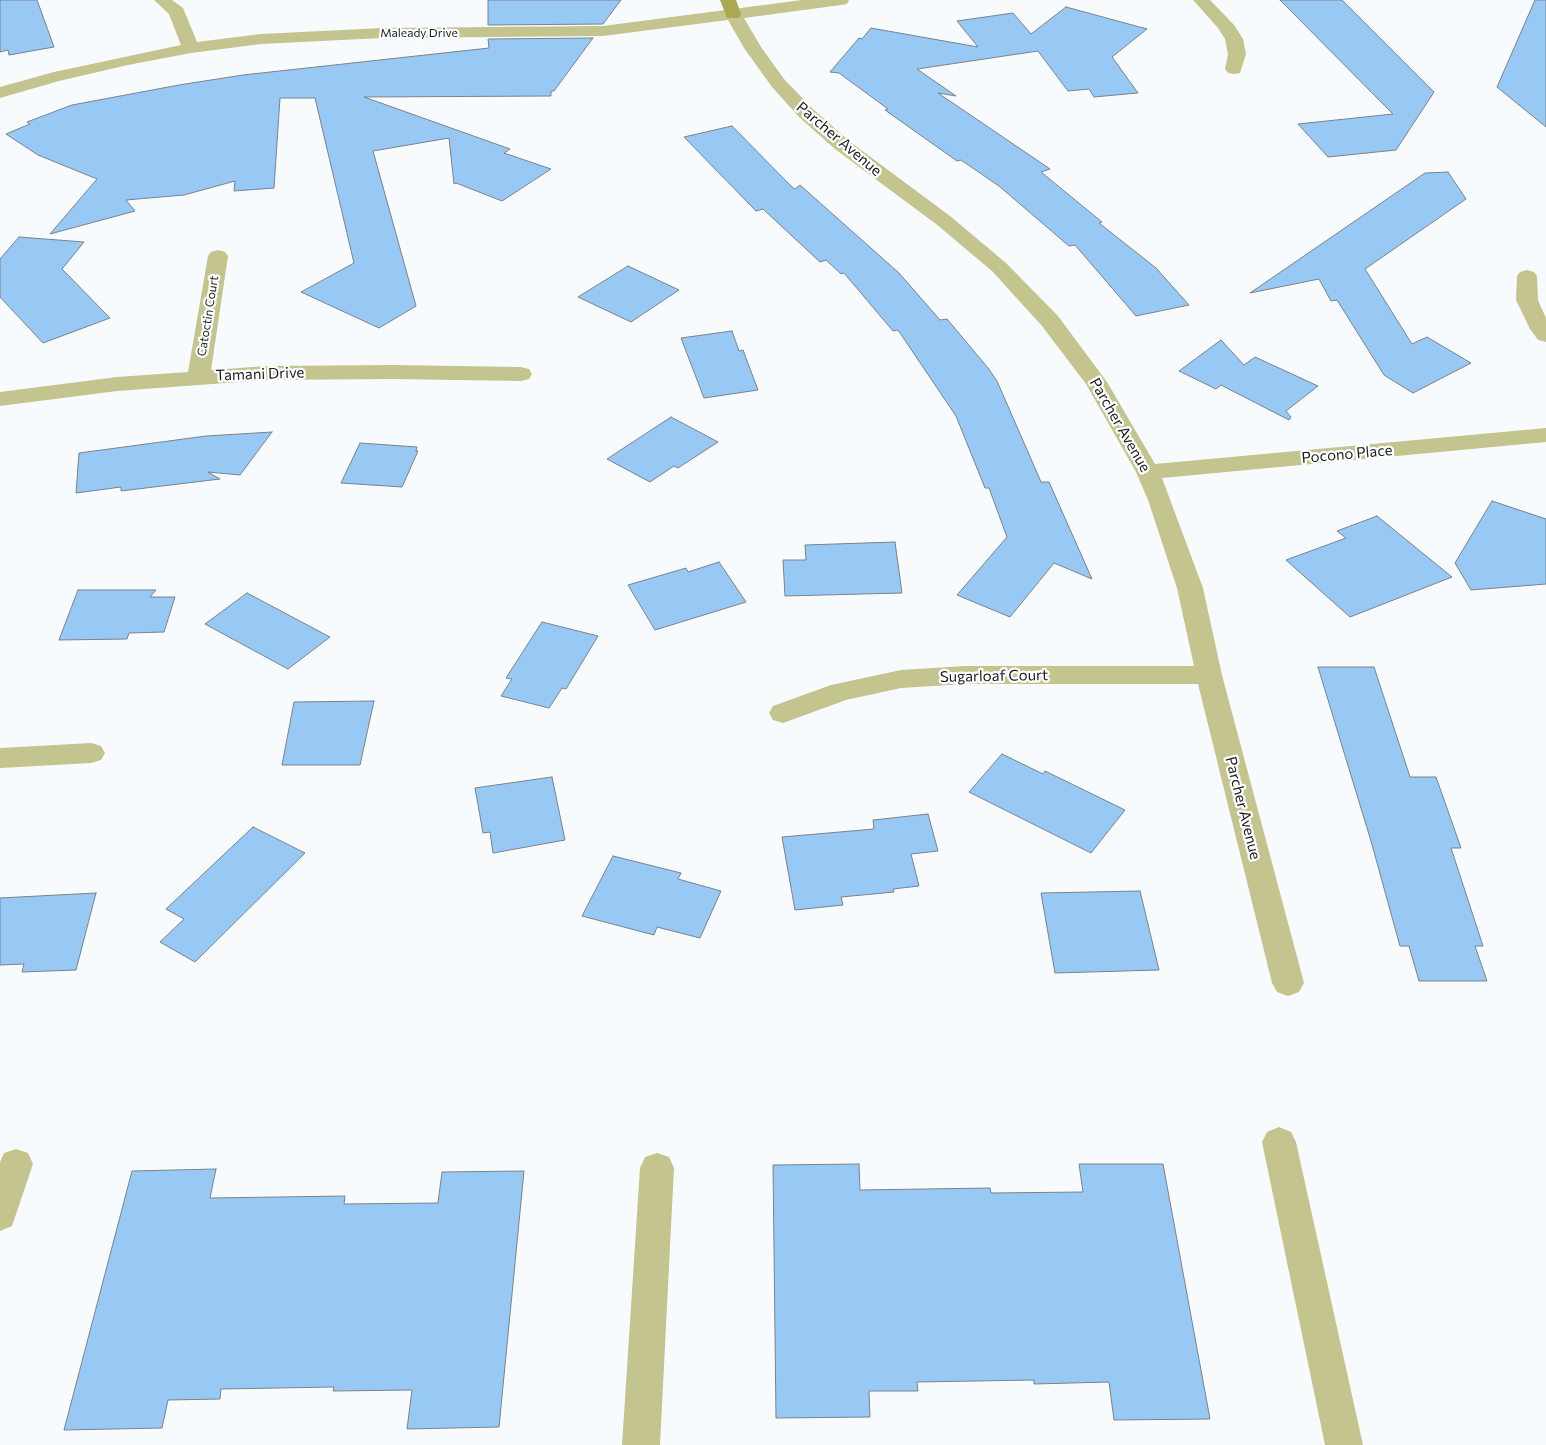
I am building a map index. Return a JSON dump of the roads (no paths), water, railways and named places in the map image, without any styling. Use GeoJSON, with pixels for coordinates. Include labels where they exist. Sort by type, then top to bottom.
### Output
{"type":"FeatureCollection","features":[{"type":"Feature","properties":{"kind":"street"},"geometry":{"type":"LineString","coordinates":[[162,0],[176,12],[191,48]]}},
{"type":"Feature","properties":{"kind":"street","name":"Maleady Drive"},"geometry":{"type":"LineString","coordinates":[[0,93],[54,77],[109,64],[191,48],[261,39],[332,34],[602,31],[730,7],[841,0]]}},
{"type":"Feature","properties":{"kind":"street"},"geometry":{"type":"LineString","coordinates":[[1201,0],[1225,24],[1234,39],[1237,54],[1234,69]]}},
{"type":"Feature","properties":{"kind":"street","name":"Parcher Avenue"},"geometry":{"type":"LineString","coordinates":[[730,7],[758,55],[786,93],[806,113],[849,150],[944,220],[999,267],[1050,321],[1096,382],[1148,472],[1160,500],[1190,588],[1210,675],[1288,983]]}},
{"type":"Feature","properties":{"kind":"street","name":"Catoctin Court"},"geometry":{"type":"LineString","coordinates":[[199,376],[218,256]]}},
{"type":"Feature","properties":{"kind":"street"},"geometry":{"type":"LineString","coordinates":[[1527,276],[1527,300],[1538,324],[1546,335]]}},
{"type":"Feature","properties":{"kind":"street","name":"Tamani Drive"},"geometry":{"type":"LineString","coordinates":[[0,399],[199,376],[267,373],[383,372],[521,374]]}},
{"type":"Feature","properties":{"kind":"street","name":"Pocono Place"},"geometry":{"type":"LineString","coordinates":[[1148,472],[1546,436]]}},
{"type":"Feature","properties":{"kind":"street","name":"Sugarloaf Court"},"geometry":{"type":"LineString","coordinates":[[783,713],[841,692],[901,679],[965,675],[1210,675]]}},
{"type":"Feature","properties":{"kind":"street"},"geometry":{"type":"LineString","coordinates":[[0,758],[91,753]]}},
{"type":"Feature","properties":{"kind":"street"},"geometry":{"type":"LineString","coordinates":[[1279,1142],[1344,1445]]}},
{"type":"Feature","properties":{"kind":"street"},"geometry":{"type":"LineString","coordinates":[[0,1215],[16,1164]]}},
{"type":"Feature","properties":{"kind":"street"},"geometry":{"type":"LineString","coordinates":[[641,1445],[657,1168]]}}]}
